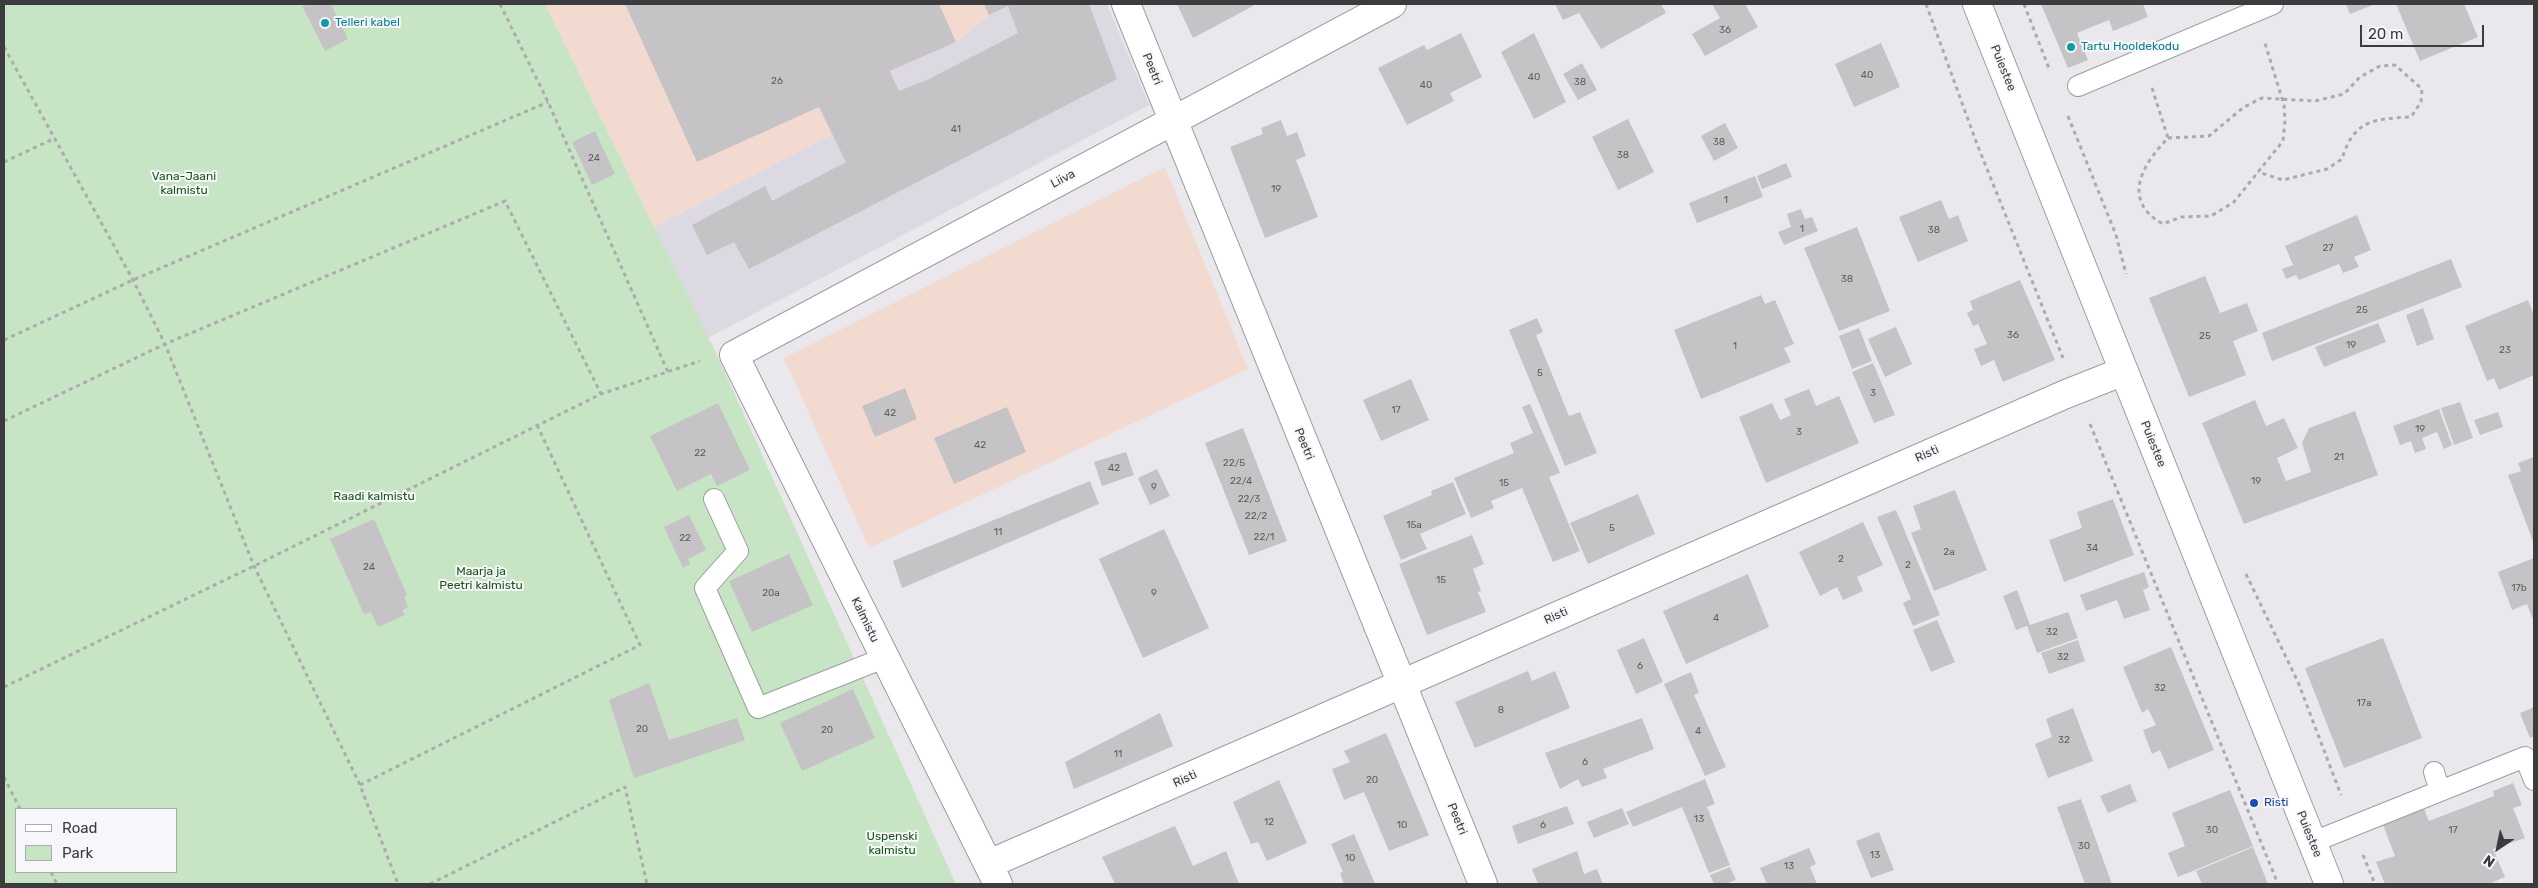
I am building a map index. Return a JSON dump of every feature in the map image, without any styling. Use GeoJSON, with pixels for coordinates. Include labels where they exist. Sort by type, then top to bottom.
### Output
{"type":"FeatureCollection","features":[{"type":"Feature","properties":{"kind":"main road","name":"Peetri"},"geometry":{"type":"LineString","coordinates":[[1126,4],[1483,884]]}},
{"type":"Feature","properties":{"kind":"main road","name":"Liiva"},"geometry":{"type":"LineString","coordinates":[[725,355],[1392,4]]}},
{"type":"Feature","properties":{"kind":"main road","name":"Puiestee"},"geometry":{"type":"LineString","coordinates":[[1977,4],[2329,884]]}},
{"type":"Feature","properties":{"kind":"main road","name":"Kalmistu"},"geometry":{"type":"LineString","coordinates":[[725,355],[884,658],[993,874]]}},
{"type":"Feature","properties":{"kind":"main road","name":"Risti"},"geometry":{"type":"LineString","coordinates":[[993,874],[1402,684],[2076,390],[2124,371]]}},
{"type":"Feature","properties":{"kind":"lane"},"geometry":{"type":"LineString","coordinates":[[2078,86],[2264,7]]}},
{"type":"Feature","properties":{"kind":"lane"},"geometry":{"type":"LineString","coordinates":[[714,498],[738,551],[705,588],[758,708],[884,658]]}},
{"type":"Feature","properties":{"kind":"lane"},"geometry":{"type":"LineString","coordinates":[[2313,842],[2525,757],[2534,780]]}},
{"type":"Feature","properties":{"kind":"lane"},"geometry":{"type":"LineString","coordinates":[[2434,772],[2440,791]]}},
{"type":"Feature","properties":{"kind":"path"},"geometry":{"type":"LineString","coordinates":[[500,4],[548,102],[668,372]]}},
{"type":"Feature","properties":{"kind":"path"},"geometry":{"type":"LineString","coordinates":[[1926,4],[1977,144],[2278,884]]}},
{"type":"Feature","properties":{"kind":"path"},"geometry":{"type":"LineString","coordinates":[[2024,4],[2052,76]]}},
{"type":"Feature","properties":{"kind":"path"},"geometry":{"type":"LineString","coordinates":[[2258,172],[2283,180],[2327,169],[2342,158],[2347,142],[2361,125],[2376,120],[2411,117],[2421,102],[2422,89],[2395,65],[2380,66],[2360,77],[2344,94],[2315,101],[2282,97],[2262,98],[2244,107],[2209,136],[2168,138],[2142,169],[2139,188],[2140,203],[2156,220],[2163,224],[2180,217],[2211,216],[2234,202],[2282,141],[2285,121],[2282,97],[2264,7]]}},
{"type":"Feature","properties":{"kind":"path"},"geometry":{"type":"LineString","coordinates":[[4,47],[133,280],[165,344],[254,566],[360,785],[398,884]]}},
{"type":"Feature","properties":{"kind":"path"},"geometry":{"type":"LineString","coordinates":[[2143,59],[2168,138]]}},
{"type":"Feature","properties":{"kind":"path"},"geometry":{"type":"LineString","coordinates":[[4,340],[133,280],[548,102]]}},
{"type":"Feature","properties":{"kind":"path"},"geometry":{"type":"LineString","coordinates":[[2066,112],[2116,235],[2128,280]]}},
{"type":"Feature","properties":{"kind":"path"},"geometry":{"type":"LineString","coordinates":[[4,162],[55,138]]}},
{"type":"Feature","properties":{"kind":"path"},"geometry":{"type":"LineString","coordinates":[[4,421],[165,344],[505,201],[601,394]]}},
{"type":"Feature","properties":{"kind":"path"},"geometry":{"type":"LineString","coordinates":[[4,687],[538,427],[601,394],[725,355]]}},
{"type":"Feature","properties":{"kind":"path"},"geometry":{"type":"LineString","coordinates":[[360,785],[640,645],[538,427]]}},
{"type":"Feature","properties":{"kind":"path"},"geometry":{"type":"LineString","coordinates":[[2242,567],[2260,600],[2298,682],[2375,884]]}},
{"type":"Feature","properties":{"kind":"path"},"geometry":{"type":"LineString","coordinates":[[4,777],[20,808]]}},
{"type":"Feature","properties":{"kind":"path"},"geometry":{"type":"LineString","coordinates":[[430,884],[625,787],[647,884]]}},
{"type":"Feature","properties":{"kind":"shaded area"},"geometry":{"type":"Polygon","coordinates":[[[545,4],[1012,4],[989,15],[956,42],[890,71],[904,103],[831,135],[654,227],[545,4]]]}},
{"type":"Feature","properties":{"kind":"shaded area"},"geometry":{"type":"Polygon","coordinates":[[[1012,4],[1107,4],[1149,105],[708,338],[654,227],[831,135],[904,103],[890,71],[956,42],[989,15],[1012,4]]]}},
{"type":"Feature","properties":{"kind":"shaded area"},"geometry":{"type":"Polygon","coordinates":[[[1165,167],[1248,369],[869,548],[784,358],[1165,167]]]}},
{"type":"Feature","properties":{"kind":"green space","name":"Maarja ja Peetri kalmistu"},"geometry":{"type":"Polygon","coordinates":[[[4,4],[545,4],[717,355],[956,884],[4,884],[4,4]]]}},
{"type":"Feature","properties":{"kind":"building","name":"Telleri kabel"},"geometry":{"type":"Polygon","coordinates":[[[308,4],[331,4],[348,39],[325,51],[302,6],[308,4]]]}},
{"type":"Feature","properties":{"kind":"building"},"geometry":{"type":"Polygon","coordinates":[[[625,4],[939,4],[956,42],[890,71],[899,91],[929,79],[1018,33],[1008,6],[989,15],[984,4],[1089,4],[1117,79],[749,269],[734,242],[707,255],[692,225],[765,186],[772,201],[846,162],[819,107],[697,162],[625,4]]]}},
{"type":"Feature","properties":{"kind":"building"},"geometry":{"type":"Polygon","coordinates":[[[1177,4],[1252,4],[1253,6],[1193,38],[1177,4]]]}},
{"type":"Feature","properties":{"kind":"building"},"geometry":{"type":"Polygon","coordinates":[[[1555,4],[1661,4],[1666,13],[1601,49],[1579,13],[1563,20],[1555,4]]]}},
{"type":"Feature","properties":{"kind":"building"},"geometry":{"type":"Polygon","coordinates":[[[1712,4],[1745,4],[1758,27],[1705,56],[1692,34],[1720,18],[1712,4]]]}},
{"type":"Feature","properties":{"kind":"building","name":"Tartu Hooldekodu"},"geometry":{"type":"Polygon","coordinates":[[[2041,4],[2143,4],[2148,17],[2113,31],[2109,20],[2077,33],[2088,60],[2068,68],[2041,4]]]}},
{"type":"Feature","properties":{"kind":"building"},"geometry":{"type":"Polygon","coordinates":[[[2346,4],[2375,4],[2350,14],[2346,4]]]}},
{"type":"Feature","properties":{"kind":"building"},"geometry":{"type":"Polygon","coordinates":[[[2396,4],[2464,4],[2478,37],[2420,61],[2396,4]]]}},
{"type":"Feature","properties":{"kind":"building"},"geometry":{"type":"Polygon","coordinates":[[[1461,33],[1482,77],[1450,93],[1454,101],[1407,125],[1378,68],[1424,45],[1427,50],[1461,33]]]}},
{"type":"Feature","properties":{"kind":"building"},"geometry":{"type":"Polygon","coordinates":[[[1534,33],[1566,102],[1534,119],[1501,52],[1534,33]]]}},
{"type":"Feature","properties":{"kind":"building"},"geometry":{"type":"Polygon","coordinates":[[[1881,43],[1900,87],[1854,107],[1835,64],[1881,43]]]}},
{"type":"Feature","properties":{"kind":"building"},"geometry":{"type":"Polygon","coordinates":[[[1582,63],[1597,90],[1578,100],[1563,74],[1582,63]]]}},
{"type":"Feature","properties":{"kind":"building"},"geometry":{"type":"Polygon","coordinates":[[[1628,119],[1654,172],[1618,190],[1592,137],[1628,119]]]}},
{"type":"Feature","properties":{"kind":"building"},"geometry":{"type":"Polygon","coordinates":[[[1281,120],[1287,136],[1297,132],[1306,156],[1296,160],[1318,217],[1265,238],[1230,147],[1263,134],[1261,128],[1281,120]]]}},
{"type":"Feature","properties":{"kind":"building"},"geometry":{"type":"Polygon","coordinates":[[[1725,123],[1738,148],[1714,161],[1701,136],[1725,123]]]}},
{"type":"Feature","properties":{"kind":"building"},"geometry":{"type":"Polygon","coordinates":[[[595,131],[615,174],[592,185],[572,142],[595,131]]]}},
{"type":"Feature","properties":{"kind":"building"},"geometry":{"type":"Polygon","coordinates":[[[1786,163],[1792,177],[1762,189],[1757,176],[1786,163]]]}},
{"type":"Feature","properties":{"kind":"building"},"geometry":{"type":"Polygon","coordinates":[[[1755,176],[1763,197],[1697,223],[1689,203],[1755,176]]]}},
{"type":"Feature","properties":{"kind":"building"},"geometry":{"type":"Polygon","coordinates":[[[1941,200],[1949,219],[1958,215],[1968,241],[1918,262],[1899,217],[1941,200]]]}},
{"type":"Feature","properties":{"kind":"building"},"geometry":{"type":"Polygon","coordinates":[[[1801,209],[1805,219],[1812,217],[1818,231],[1784,245],[1778,232],[1791,227],[1787,214],[1801,209]]]}},
{"type":"Feature","properties":{"kind":"building"},"geometry":{"type":"Polygon","coordinates":[[[2357,215],[2371,250],[2354,257],[2359,267],[2343,273],[2339,264],[2299,280],[2296,275],[2286,279],[2282,269],[2293,265],[2285,246],[2357,215]]]}},
{"type":"Feature","properties":{"kind":"building"},"geometry":{"type":"Polygon","coordinates":[[[1857,227],[1890,311],[1839,331],[1804,248],[1857,227]]]}},
{"type":"Feature","properties":{"kind":"building"},"geometry":{"type":"Polygon","coordinates":[[[2451,259],[2462,287],[2272,361],[2262,333],[2451,259]]]}},
{"type":"Feature","properties":{"kind":"building"},"geometry":{"type":"Polygon","coordinates":[[[2205,276],[2220,313],[2247,303],[2258,331],[2233,341],[2246,375],[2189,397],[2149,298],[2205,276]]]}},
{"type":"Feature","properties":{"kind":"building"},"geometry":{"type":"Polygon","coordinates":[[[2020,280],[2055,360],[2003,382],[1994,360],[1981,366],[1974,349],[1987,344],[1978,324],[1973,326],[1967,313],[1973,310],[1970,301],[2020,280]]]}},
{"type":"Feature","properties":{"kind":"building"},"geometry":{"type":"Polygon","coordinates":[[[1761,295],[1765,304],[1775,300],[1794,344],[1784,348],[1791,362],[1701,399],[1674,330],[1761,295]]]}},
{"type":"Feature","properties":{"kind":"building"},"geometry":{"type":"Polygon","coordinates":[[[2528,300],[2534,315],[2534,375],[2499,390],[2494,378],[2487,381],[2465,326],[2528,300]]]}},
{"type":"Feature","properties":{"kind":"building"},"geometry":{"type":"Polygon","coordinates":[[[2423,308],[2434,339],[2417,346],[2406,315],[2423,308]]]}},
{"type":"Feature","properties":{"kind":"building"},"geometry":{"type":"Polygon","coordinates":[[[1537,318],[1543,332],[1536,335],[1569,416],[1580,412],[1597,453],[1565,466],[1509,330],[1537,318]]]}},
{"type":"Feature","properties":{"kind":"building"},"geometry":{"type":"Polygon","coordinates":[[[2378,323],[2386,342],[2324,367],[2315,347],[2378,323]]]}},
{"type":"Feature","properties":{"kind":"building"},"geometry":{"type":"Polygon","coordinates":[[[1896,327],[1912,364],[1885,377],[1868,339],[1896,327]]]}},
{"type":"Feature","properties":{"kind":"building"},"geometry":{"type":"Polygon","coordinates":[[[1859,328],[1872,361],[1852,369],[1839,336],[1859,328]]]}},
{"type":"Feature","properties":{"kind":"building"},"geometry":{"type":"Polygon","coordinates":[[[1873,363],[1895,415],[1874,423],[1852,372],[1873,363]]]}},
{"type":"Feature","properties":{"kind":"building"},"geometry":{"type":"Polygon","coordinates":[[[1411,379],[1429,420],[1381,441],[1363,400],[1411,379]]]}},
{"type":"Feature","properties":{"kind":"building"},"geometry":{"type":"Polygon","coordinates":[[[905,388],[917,419],[875,437],[862,406],[905,388]]]}},
{"type":"Feature","properties":{"kind":"building"},"geometry":{"type":"Polygon","coordinates":[[[1809,389],[1816,406],[1839,396],[1859,443],[1766,483],[1739,417],[1772,403],[1780,420],[1791,415],[1784,399],[1809,389]]]}},
{"type":"Feature","properties":{"kind":"building"},"geometry":{"type":"Polygon","coordinates":[[[2255,400],[2266,426],[2284,418],[2298,448],[2277,458],[2286,481],[2311,472],[2302,443],[2309,428],[2355,411],[2378,475],[2244,524],[2202,423],[2255,400]]]}},
{"type":"Feature","properties":{"kind":"building"},"geometry":{"type":"Polygon","coordinates":[[[2460,402],[2473,438],[2454,445],[2441,408],[2460,402]]]}},
{"type":"Feature","properties":{"kind":"building"},"geometry":{"type":"Polygon","coordinates":[[[718,403],[750,470],[717,486],[711,474],[677,491],[650,436],[718,403]]]}},
{"type":"Feature","properties":{"kind":"building"},"geometry":{"type":"Polygon","coordinates":[[[1530,404],[1560,473],[1549,477],[1580,551],[1553,562],[1522,488],[1491,501],[1494,508],[1471,518],[1454,478],[1514,453],[1510,443],[1533,433],[1522,407],[1530,404]]]}},
{"type":"Feature","properties":{"kind":"building"},"geometry":{"type":"Polygon","coordinates":[[[1007,407],[1026,452],[954,484],[934,438],[1007,407]]]}},
{"type":"Feature","properties":{"kind":"building"},"geometry":{"type":"Polygon","coordinates":[[[2439,409],[2452,445],[2444,449],[2437,432],[2422,438],[2426,449],[2415,453],[2411,441],[2400,445],[2393,426],[2439,409]]]}},
{"type":"Feature","properties":{"kind":"building"},"geometry":{"type":"Polygon","coordinates":[[[2498,412],[2503,427],[2480,435],[2474,420],[2498,412]]]}},
{"type":"Feature","properties":{"kind":"building"},"geometry":{"type":"Polygon","coordinates":[[[1243,428],[1287,541],[1249,555],[1205,443],[1243,428]]]}},
{"type":"Feature","properties":{"kind":"building"},"geometry":{"type":"Polygon","coordinates":[[[1126,452],[1134,475],[1102,486],[1094,462],[1126,452]]]}},
{"type":"Feature","properties":{"kind":"building"},"geometry":{"type":"Polygon","coordinates":[[[2534,457],[2534,544],[2508,475],[2521,471],[2518,463],[2534,457]]]}},
{"type":"Feature","properties":{"kind":"building"},"geometry":{"type":"Polygon","coordinates":[[[1157,469],[1170,496],[1150,505],[1138,478],[1157,469]]]}},
{"type":"Feature","properties":{"kind":"building"},"geometry":{"type":"Polygon","coordinates":[[[1090,481],[1099,504],[902,588],[893,561],[1090,481]]]}},
{"type":"Feature","properties":{"kind":"building"},"geometry":{"type":"Polygon","coordinates":[[[1453,482],[1466,514],[1420,534],[1427,549],[1401,560],[1383,516],[1432,495],[1431,491],[1453,482]]]}},
{"type":"Feature","properties":{"kind":"building"},"geometry":{"type":"Polygon","coordinates":[[[1955,490],[1987,570],[1934,591],[1911,533],[1921,529],[1913,506],[1955,490]]]}},
{"type":"Feature","properties":{"kind":"building"},"geometry":{"type":"Polygon","coordinates":[[[1638,494],[1655,534],[1588,564],[1570,523],[1638,494]]]}},
{"type":"Feature","properties":{"kind":"building"},"geometry":{"type":"Polygon","coordinates":[[[2113,499],[2134,555],[2064,582],[2049,540],[2082,528],[2077,512],[2113,499]]]}},
{"type":"Feature","properties":{"kind":"building"},"geometry":{"type":"Polygon","coordinates":[[[1896,510],[1940,615],[1913,626],[1903,603],[1911,599],[1877,517],[1896,510]]]}},
{"type":"Feature","properties":{"kind":"building"},"geometry":{"type":"Polygon","coordinates":[[[689,515],[706,550],[688,559],[690,564],[683,568],[664,527],[689,515]]]}},
{"type":"Feature","properties":{"kind":"building"},"geometry":{"type":"Polygon","coordinates":[[[374,519],[407,595],[404,596],[408,607],[402,610],[405,615],[378,627],[371,612],[364,614],[330,539],[374,519]]]}},
{"type":"Feature","properties":{"kind":"building"},"geometry":{"type":"Polygon","coordinates":[[[1863,522],[1883,565],[1857,577],[1863,591],[1843,600],[1837,587],[1820,596],[1799,552],[1863,522]]]}},
{"type":"Feature","properties":{"kind":"building"},"geometry":{"type":"Polygon","coordinates":[[[1164,529],[1209,628],[1143,658],[1099,559],[1164,529]]]}},
{"type":"Feature","properties":{"kind":"building"},"geometry":{"type":"Polygon","coordinates":[[[1472,535],[1484,564],[1473,569],[1481,591],[1478,592],[1486,612],[1427,635],[1399,564],[1472,535]]]}},
{"type":"Feature","properties":{"kind":"building"},"geometry":{"type":"Polygon","coordinates":[[[789,554],[813,605],[752,632],[729,581],[789,554]]]}},
{"type":"Feature","properties":{"kind":"building"},"geometry":{"type":"Polygon","coordinates":[[[2534,558],[2534,622],[2527,604],[2512,610],[2498,572],[2534,558]]]}},
{"type":"Feature","properties":{"kind":"building"},"geometry":{"type":"Polygon","coordinates":[[[2144,572],[2149,587],[2143,590],[2150,610],[2124,619],[2117,600],[2086,611],[2080,595],[2144,572]]]}},
{"type":"Feature","properties":{"kind":"building"},"geometry":{"type":"Polygon","coordinates":[[[1748,574],[1769,627],[1686,664],[1663,611],[1748,574]]]}},
{"type":"Feature","properties":{"kind":"building"},"geometry":{"type":"Polygon","coordinates":[[[2017,590],[2030,625],[2068,612],[2078,638],[2037,653],[2027,626],[2016,630],[2003,596],[2017,590]]]}},
{"type":"Feature","properties":{"kind":"building"},"geometry":{"type":"Polygon","coordinates":[[[1937,620],[1955,662],[1931,672],[1913,630],[1937,620]]]}},
{"type":"Feature","properties":{"kind":"building"},"geometry":{"type":"Polygon","coordinates":[[[1644,638],[1663,682],[1636,694],[1617,650],[1644,638]]]}},
{"type":"Feature","properties":{"kind":"building"},"geometry":{"type":"Polygon","coordinates":[[[2383,638],[2422,738],[2344,768],[2305,668],[2383,638]]]}},
{"type":"Feature","properties":{"kind":"building"},"geometry":{"type":"Polygon","coordinates":[[[2078,640],[2085,661],[2049,674],[2041,653],[2078,640]]]}},
{"type":"Feature","properties":{"kind":"building"},"geometry":{"type":"Polygon","coordinates":[[[2171,647],[2214,750],[2168,769],[2160,750],[2152,754],[2143,730],[2156,725],[2148,709],[2142,713],[2123,667],[2171,647]]]}},
{"type":"Feature","properties":{"kind":"building"},"geometry":{"type":"Polygon","coordinates":[[[1528,671],[1532,681],[1555,671],[1570,708],[1475,748],[1455,702],[1528,671]]]}},
{"type":"Feature","properties":{"kind":"building"},"geometry":{"type":"Polygon","coordinates":[[[1691,672],[1699,693],[1694,695],[1726,767],[1705,776],[1664,684],[1691,672]]]}},
{"type":"Feature","properties":{"kind":"building"},"geometry":{"type":"Polygon","coordinates":[[[649,683],[669,740],[737,718],[745,740],[634,778],[609,700],[649,683]]]}},
{"type":"Feature","properties":{"kind":"building"},"geometry":{"type":"Polygon","coordinates":[[[853,689],[875,738],[802,771],[780,723],[853,689]]]}},
{"type":"Feature","properties":{"kind":"building"},"geometry":{"type":"Polygon","coordinates":[[[2534,707],[2534,736],[2530,738],[2520,713],[2534,707]]]}},
{"type":"Feature","properties":{"kind":"building"},"geometry":{"type":"Polygon","coordinates":[[[2073,708],[2093,761],[2048,778],[2035,744],[2052,737],[2046,719],[2073,708]]]}},
{"type":"Feature","properties":{"kind":"building"},"geometry":{"type":"Polygon","coordinates":[[[1160,713],[1173,746],[1074,789],[1065,762],[1160,713]]]}},
{"type":"Feature","properties":{"kind":"building"},"geometry":{"type":"Polygon","coordinates":[[[1642,718],[1654,749],[1603,769],[1607,778],[1582,787],[1578,779],[1560,789],[1545,753],[1642,718]]]}},
{"type":"Feature","properties":{"kind":"building"},"geometry":{"type":"Polygon","coordinates":[[[1386,733],[1429,835],[1389,851],[1364,792],[1344,800],[1332,769],[1350,762],[1344,751],[1386,733]]]}},
{"type":"Feature","properties":{"kind":"building"},"geometry":{"type":"Polygon","coordinates":[[[1705,779],[1715,804],[1707,807],[1730,865],[1709,873],[1682,807],[1633,827],[1626,812],[1705,779]]]}},
{"type":"Feature","properties":{"kind":"building"},"geometry":{"type":"Polygon","coordinates":[[[1279,780],[1307,843],[1267,861],[1258,842],[1251,844],[1233,802],[1279,780]]]}},
{"type":"Feature","properties":{"kind":"building"},"geometry":{"type":"Polygon","coordinates":[[[2513,783],[2522,805],[2513,808],[2525,838],[2493,849],[2505,877],[2489,884],[2385,884],[2376,862],[2395,856],[2382,822],[2423,806],[2429,821],[2494,796],[2493,791],[2513,783]]]}},
{"type":"Feature","properties":{"kind":"building"},"geometry":{"type":"Polygon","coordinates":[[[2130,784],[2137,801],[2108,813],[2100,796],[2130,784]]]}},
{"type":"Feature","properties":{"kind":"building"},"geometry":{"type":"Polygon","coordinates":[[[2230,790],[2253,846],[2178,877],[2168,853],[2185,846],[2172,813],[2230,790]]]}},
{"type":"Feature","properties":{"kind":"building"},"geometry":{"type":"Polygon","coordinates":[[[2081,799],[2112,884],[2085,884],[2057,807],[2081,799]]]}},
{"type":"Feature","properties":{"kind":"building"},"geometry":{"type":"Polygon","coordinates":[[[1567,806],[1574,824],[1518,844],[1512,826],[1567,806]]]}},
{"type":"Feature","properties":{"kind":"building"},"geometry":{"type":"Polygon","coordinates":[[[1622,808],[1629,824],[1594,838],[1587,822],[1622,808]]]}},
{"type":"Feature","properties":{"kind":"building"},"geometry":{"type":"Polygon","coordinates":[[[1175,826],[1193,866],[1226,851],[1239,884],[1115,884],[1102,857],[1175,826]]]}},
{"type":"Feature","properties":{"kind":"building"},"geometry":{"type":"Polygon","coordinates":[[[1879,832],[1894,870],[1871,878],[1856,841],[1879,832]]]}},
{"type":"Feature","properties":{"kind":"building"},"geometry":{"type":"Polygon","coordinates":[[[1354,834],[1375,884],[1344,884],[1340,873],[1343,872],[1331,844],[1354,834]]]}},
{"type":"Feature","properties":{"kind":"building"},"geometry":{"type":"Polygon","coordinates":[[[2253,847],[2268,884],[2202,884],[2196,871],[2253,847]]]}},
{"type":"Feature","properties":{"kind":"building"},"geometry":{"type":"Polygon","coordinates":[[[1809,848],[1816,864],[1810,867],[1817,884],[1767,884],[1760,868],[1809,848]]]}},
{"type":"Feature","properties":{"kind":"building"},"geometry":{"type":"Polygon","coordinates":[[[1577,851],[1584,874],[1597,869],[1603,884],[1538,884],[1532,869],[1577,851]]]}},
{"type":"Feature","properties":{"kind":"building"},"geometry":{"type":"Polygon","coordinates":[[[1730,867],[1736,880],[1725,884],[1714,884],[1710,875],[1730,867]]]}},
{"type":"Feature","properties":{"kind":"place","name":"Telleri kabel"},"geometry":{"type":"Point","coordinates":[325,23]}},
{"type":"Feature","properties":{"kind":"place","name":"Tartu Hooldekodu"},"geometry":{"type":"Point","coordinates":[2071,47]}},
{"type":"Feature","properties":{"kind":"place","name":"Risti"},"geometry":{"type":"Point","coordinates":[2254,803]}},
{"type":"Feature","properties":{"kind":"park label","name":"Vana-Jaani kalmistu"},"geometry":{"type":"Point","coordinates":[184,184]}},
{"type":"Feature","properties":{"kind":"park label","name":"Raadi kalmistu"},"geometry":{"type":"Point","coordinates":[374,497]}},
{"type":"Feature","properties":{"kind":"park label","name":"Uspenski kalmistu"},"geometry":{"type":"Point","coordinates":[892,844]}}]}
